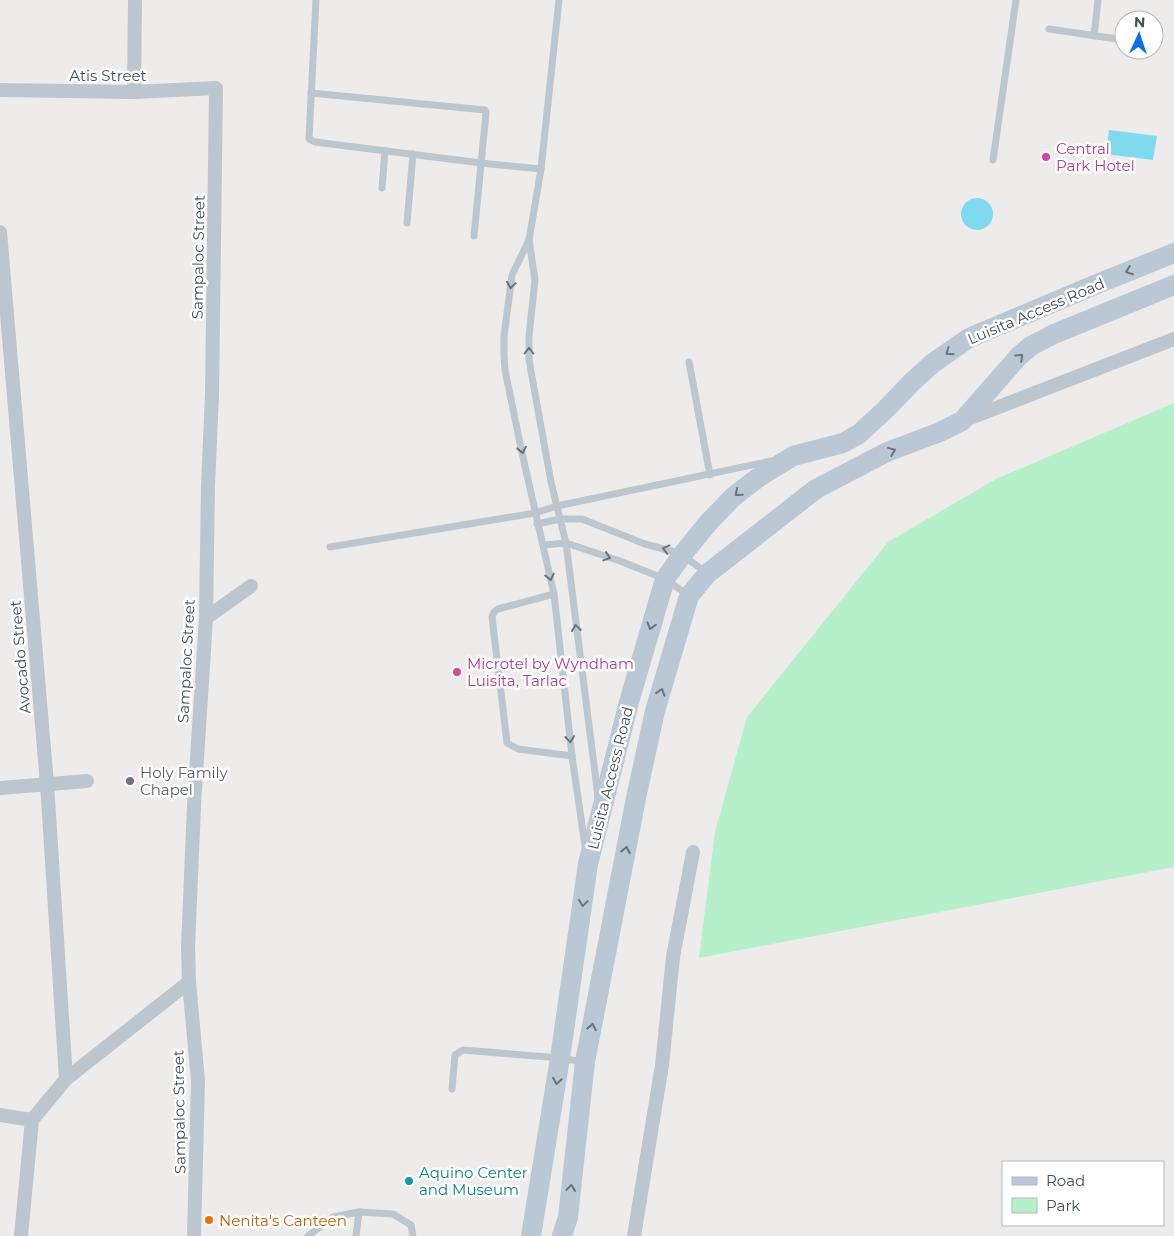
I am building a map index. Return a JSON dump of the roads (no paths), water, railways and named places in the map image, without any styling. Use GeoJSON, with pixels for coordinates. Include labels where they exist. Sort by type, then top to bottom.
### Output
{"type":"FeatureCollection","features":[{"type":"Feature","properties":{"kind":"main road","name":"Luisita Access Road"},"geometry":{"type":"LineString","coordinates":[[531,1236],[560,1058],[588,864],[629,702],[666,579],[682,555],[708,523],[733,497],[758,477],[793,456],[843,443],[859,434],[933,363],[969,338],[1174,254]]}},
{"type":"Feature","properties":{"kind":"main road","name":"Luisita Access Road"},"geometry":{"type":"LineString","coordinates":[[562,1236],[568,1217],[585,1062],[636,798],[655,711],[689,596],[707,574],[816,489],[887,452],[940,432],[962,421],[1019,356],[1031,346],[1054,334],[1174,285]]}},
{"type":"Feature","properties":{"kind":"street"},"geometry":{"type":"LineString","coordinates":[[134,92],[135,0]]}},
{"type":"Feature","properties":{"kind":"street","name":"Atis Street"},"geometry":{"type":"LineString","coordinates":[[0,90],[134,92],[216,88]]}},
{"type":"Feature","properties":{"kind":"street","name":"Sampaloc Street"},"geometry":{"type":"LineString","coordinates":[[194,1236],[198,1081],[189,982],[188,947],[194,806],[206,618],[208,485],[212,395],[216,88]]}},
{"type":"Feature","properties":{"kind":"street","name":"Avocado Street"},"geometry":{"type":"LineString","coordinates":[[0,232],[47,784],[66,1079]]}},
{"type":"Feature","properties":{"kind":"street"},"geometry":{"type":"LineString","coordinates":[[962,421],[1174,339]]}},
{"type":"Feature","properties":{"kind":"street"},"geometry":{"type":"LineString","coordinates":[[206,618],[251,586]]}},
{"type":"Feature","properties":{"kind":"street"},"geometry":{"type":"LineString","coordinates":[[0,788],[87,781]]}},
{"type":"Feature","properties":{"kind":"street"},"geometry":{"type":"LineString","coordinates":[[634,1236],[662,1065],[673,957],[693,852]]}},
{"type":"Feature","properties":{"kind":"street"},"geometry":{"type":"LineString","coordinates":[[21,1236],[32,1120],[66,1079],[189,982]]}},
{"type":"Feature","properties":{"kind":"street"},"geometry":{"type":"LineString","coordinates":[[0,1115],[32,1120]]}},
{"type":"Feature","properties":{"kind":"lane"},"geometry":{"type":"LineString","coordinates":[[316,0],[309,139],[315,142],[541,169]]}},
{"type":"Feature","properties":{"kind":"lane"},"geometry":{"type":"LineString","coordinates":[[558,0],[541,169],[529,240],[512,276],[504,336],[504,355],[505,370],[537,524],[554,594],[572,756],[588,864]]}},
{"type":"Feature","properties":{"kind":"lane"},"geometry":{"type":"LineString","coordinates":[[993,160],[1016,0]]}},
{"type":"Feature","properties":{"kind":"lane"},"geometry":{"type":"LineString","coordinates":[[1094,36],[1098,0]]}},
{"type":"Feature","properties":{"kind":"lane"},"geometry":{"type":"LineString","coordinates":[[1049,29],[1114,39]]}},
{"type":"Feature","properties":{"kind":"lane"},"geometry":{"type":"LineString","coordinates":[[311,93],[482,108],[486,113],[474,236]]}},
{"type":"Feature","properties":{"kind":"lane"},"geometry":{"type":"LineString","coordinates":[[382,188],[385,151]]}},
{"type":"Feature","properties":{"kind":"lane"},"geometry":{"type":"LineString","coordinates":[[407,223],[413,154]]}},
{"type":"Feature","properties":{"kind":"lane"},"geometry":{"type":"LineString","coordinates":[[529,240],[535,280],[529,336],[529,360],[544,448],[566,543],[600,815]]}},
{"type":"Feature","properties":{"kind":"lane"},"geometry":{"type":"LineString","coordinates":[[689,362],[710,475]]}},
{"type":"Feature","properties":{"kind":"lane"},"geometry":{"type":"LineString","coordinates":[[330,547],[535,513],[557,506],[793,456]]}},
{"type":"Feature","properties":{"kind":"lane"},"geometry":{"type":"LineString","coordinates":[[537,524],[560,519],[582,519],[645,544],[682,555],[707,574]]}},
{"type":"Feature","properties":{"kind":"lane"},"geometry":{"type":"LineString","coordinates":[[543,545],[566,543],[620,561],[666,579],[689,596]]}},
{"type":"Feature","properties":{"kind":"lane"},"geometry":{"type":"LineString","coordinates":[[554,594],[498,609],[492,617],[507,743],[518,749],[572,756]]}},
{"type":"Feature","properties":{"kind":"lane"},"geometry":{"type":"LineString","coordinates":[[452,1088],[455,1055],[463,1050],[560,1058],[585,1062]]}},
{"type":"Feature","properties":{"kind":"lane"},"geometry":{"type":"LineString","coordinates":[[356,1236],[358,1212]]}},
{"type":"Feature","properties":{"kind":"lane"},"geometry":{"type":"LineString","coordinates":[[308,1236],[333,1217],[358,1212],[393,1214],[411,1225],[413,1236]]}},
{"type":"Feature","properties":{"kind":"water"},"geometry":{"type":"Polygon","coordinates":[[[1109,130],[1157,136],[1153,160],[1106,154],[1109,130]]]}},
{"type":"Feature","properties":{"kind":"water"},"geometry":{"type":"Polygon","coordinates":[[[977,198],[983,199],[988,203],[992,208],[992,220],[988,225],[983,229],[977,230],[971,229],[966,225],[962,220],[961,214],[962,208],[966,203],[971,199],[977,198]]]}},
{"type":"Feature","properties":{"kind":"place","name":"Central Park Hotel"},"geometry":{"type":"Point","coordinates":[1046,157]}},
{"type":"Feature","properties":{"kind":"place","name":"Microtel by Wyndham Luisita, Tarlac"},"geometry":{"type":"Point","coordinates":[457,672]}},
{"type":"Feature","properties":{"kind":"place","name":"Holy Family Chapel"},"geometry":{"type":"Point","coordinates":[130,781]}},
{"type":"Feature","properties":{"kind":"place","name":"Aquino Center and Museum"},"geometry":{"type":"Point","coordinates":[409,1181]}},
{"type":"Feature","properties":{"kind":"place","name":"Nenita's Canteen"},"geometry":{"type":"Point","coordinates":[209,1220]}}]}
